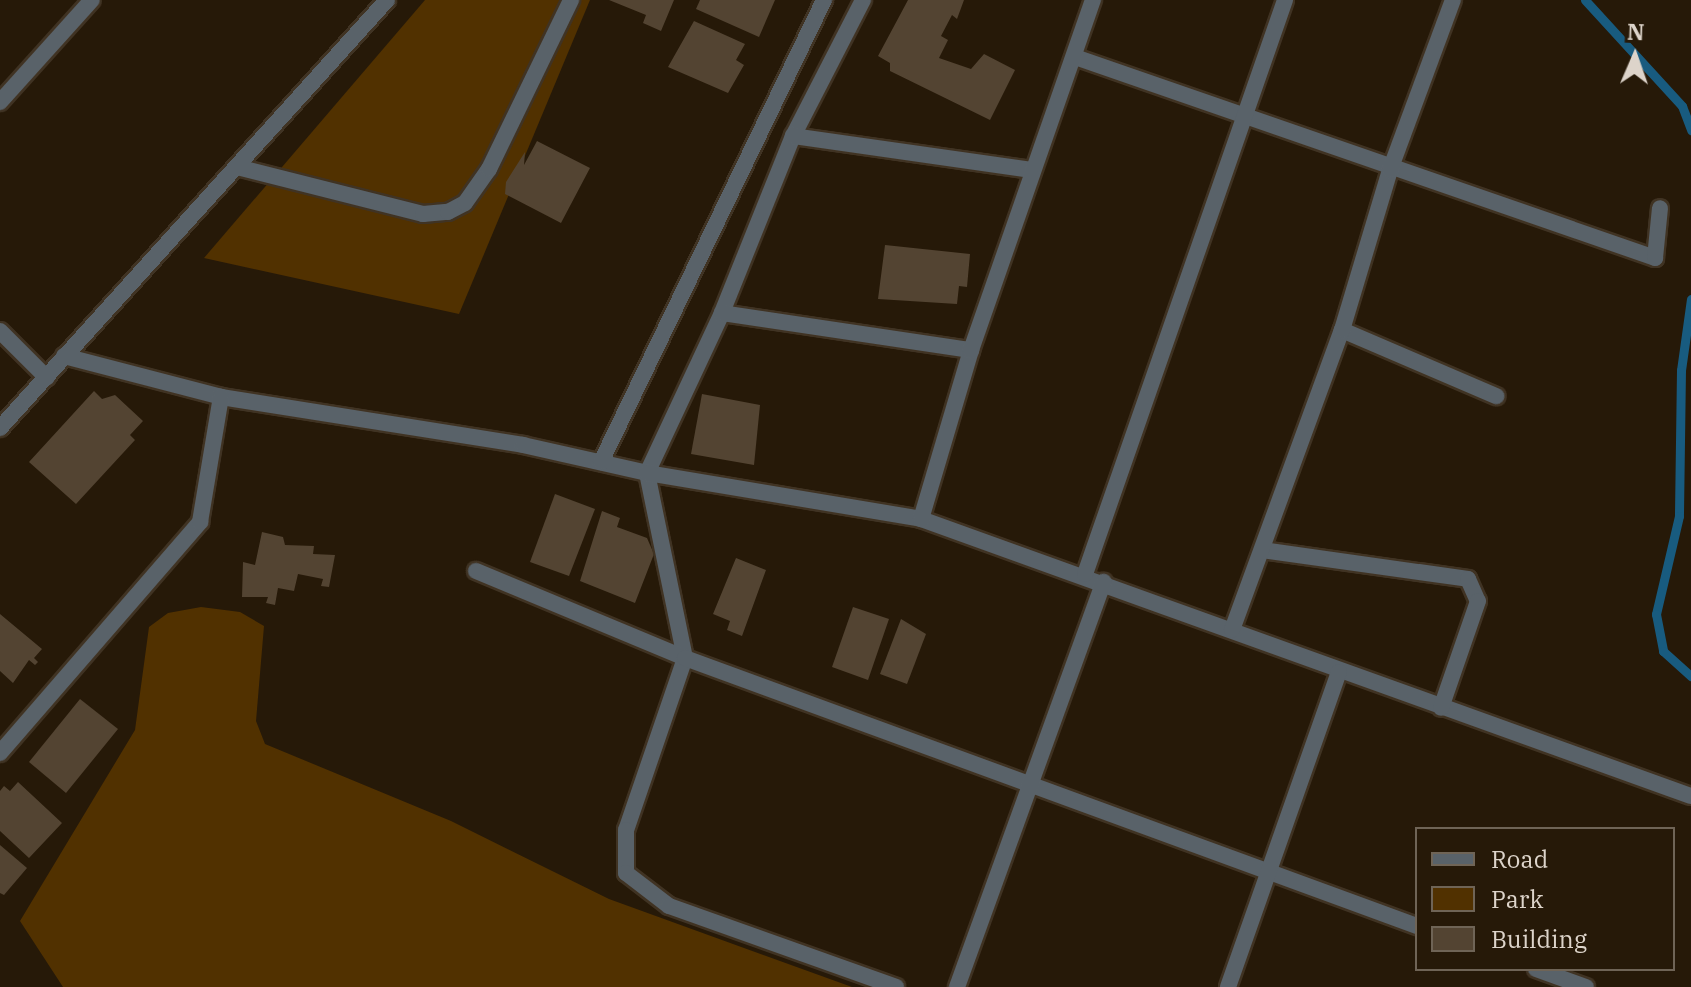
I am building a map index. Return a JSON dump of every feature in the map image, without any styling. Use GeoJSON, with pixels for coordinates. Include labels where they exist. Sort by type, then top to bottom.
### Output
{"type":"FeatureCollection","features":[{"type":"Feature","properties":{"kind":"street"},"geometry":{"type":"LineString","coordinates":[[0,102],[92,0]]}},
{"type":"Feature","properties":{"kind":"street"},"geometry":{"type":"LineString","coordinates":[[0,428],[387,0]]}},
{"type":"Feature","properties":{"kind":"street"},"geometry":{"type":"LineString","coordinates":[[237,167],[423,214],[448,212],[465,203],[489,169],[571,0]]}},
{"type":"Feature","properties":{"kind":"street"},"geometry":{"type":"LineString","coordinates":[[601,462],[824,0]]}},
{"type":"Feature","properties":{"kind":"street"},"geometry":{"type":"LineString","coordinates":[[863,0],[793,136],[722,313],[647,473],[685,658],[626,830],[626,873],[669,906],[896,987]]}},
{"type":"Feature","properties":{"kind":"street"},"geometry":{"type":"LineString","coordinates":[[921,519],[971,350],[1093,0]]}},
{"type":"Feature","properties":{"kind":"street"},"geometry":{"type":"LineString","coordinates":[[1085,574],[1285,0]]}},
{"type":"Feature","properties":{"kind":"street"},"geometry":{"type":"LineString","coordinates":[[1232,630],[1342,330],[1390,170],[1453,0]]}},
{"type":"Feature","properties":{"kind":"street"},"geometry":{"type":"LineString","coordinates":[[1075,57],[1390,170],[1655,258],[1660,208]]}},
{"type":"Feature","properties":{"kind":"street"},"geometry":{"type":"LineString","coordinates":[[793,136],[1033,170]]}},
{"type":"Feature","properties":{"kind":"street"},"geometry":{"type":"LineString","coordinates":[[722,313],[971,350]]}},
{"type":"Feature","properties":{"kind":"street"},"geometry":{"type":"LineString","coordinates":[[1342,330],[1496,396]]}},
{"type":"Feature","properties":{"kind":"street"},"geometry":{"type":"LineString","coordinates":[[0,331],[47,378]]}},
{"type":"Feature","properties":{"kind":"street"},"geometry":{"type":"LineString","coordinates":[[64,356],[221,397],[921,519],[1085,574],[1339,672],[1691,796]]}},
{"type":"Feature","properties":{"kind":"street"},"geometry":{"type":"LineString","coordinates":[[0,753],[200,522],[221,397]]}},
{"type":"Feature","properties":{"kind":"street"},"geometry":{"type":"LineString","coordinates":[[1262,550],[1468,579],[1478,601],[1441,708]]}},
{"type":"Feature","properties":{"kind":"street"},"geometry":{"type":"LineString","coordinates":[[476,571],[685,658],[1415,925]]}},
{"type":"Feature","properties":{"kind":"street"},"geometry":{"type":"LineString","coordinates":[[957,987],[1104,582]]}},
{"type":"Feature","properties":{"kind":"street"},"geometry":{"type":"LineString","coordinates":[[1228,987],[1272,874],[1339,672]]}},
{"type":"Feature","properties":{"kind":"street"},"geometry":{"type":"LineString","coordinates":[[1542,971],[1586,987]]}},
{"type":"Feature","properties":{"kind":"green space"},"geometry":{"type":"Polygon","coordinates":[[[425,0],[590,0],[459,314],[204,258],[425,0]]]}},
{"type":"Feature","properties":{"kind":"green space"},"geometry":{"type":"Polygon","coordinates":[[[201,607],[240,612],[264,626],[256,721],[265,744],[451,821],[609,899],[852,987],[63,987],[20,921],[135,730],[149,627],[168,613],[201,607]]]}},
{"type":"Feature","properties":{"kind":"building"},"geometry":{"type":"Polygon","coordinates":[[[609,0],[674,0],[661,31],[643,23],[646,15],[609,0]]]}},
{"type":"Feature","properties":{"kind":"building"},"geometry":{"type":"Polygon","coordinates":[[[700,0],[775,0],[759,37],[696,9],[700,0]]]}},
{"type":"Feature","properties":{"kind":"building"},"geometry":{"type":"Polygon","coordinates":[[[908,0],[964,0],[957,19],[952,15],[941,36],[948,40],[939,58],[971,69],[984,54],[1015,70],[990,120],[890,71],[890,63],[878,56],[908,0]]]}},
{"type":"Feature","properties":{"kind":"building"},"geometry":{"type":"Polygon","coordinates":[[[694,21],[745,44],[736,60],[744,65],[728,93],[668,67],[694,21]]]}},
{"type":"Feature","properties":{"kind":"building"},"geometry":{"type":"Polygon","coordinates":[[[537,141],[590,168],[561,223],[505,194],[506,182],[525,152],[524,165],[537,141]]]}},
{"type":"Feature","properties":{"kind":"building"},"geometry":{"type":"Polygon","coordinates":[[[885,245],[970,254],[967,287],[959,286],[957,304],[878,299],[885,245]]]}},
{"type":"Feature","properties":{"kind":"building"},"geometry":{"type":"Polygon","coordinates":[[[94,391],[102,399],[115,395],[143,421],[130,435],[135,440],[76,504],[29,462],[94,391]]]}},
{"type":"Feature","properties":{"kind":"building"},"geometry":{"type":"Polygon","coordinates":[[[702,394],[760,405],[754,465],[691,454],[702,394]]]}},
{"type":"Feature","properties":{"kind":"building"},"geometry":{"type":"Polygon","coordinates":[[[555,494],[595,509],[569,576],[530,562],[555,494]]]}},
{"type":"Feature","properties":{"kind":"building"},"geometry":{"type":"Polygon","coordinates":[[[602,511],[620,518],[617,527],[647,538],[654,554],[635,603],[580,581],[602,511]]]}},
{"type":"Feature","properties":{"kind":"building"},"geometry":{"type":"Polygon","coordinates":[[[262,532],[283,537],[285,545],[314,546],[313,554],[335,555],[329,587],[321,586],[323,579],[298,574],[294,591],[278,588],[275,605],[266,603],[268,597],[242,597],[243,562],[255,565],[262,532]]]}},
{"type":"Feature","properties":{"kind":"building"},"geometry":{"type":"Polygon","coordinates":[[[736,558],[766,570],[742,636],[727,630],[730,621],[713,614],[736,558]]]}},
{"type":"Feature","properties":{"kind":"building"},"geometry":{"type":"Polygon","coordinates":[[[853,607],[889,619],[868,680],[832,667],[853,607]]]}},
{"type":"Feature","properties":{"kind":"building"},"geometry":{"type":"Polygon","coordinates":[[[0,614],[42,649],[34,658],[38,662],[35,665],[29,660],[13,683],[0,671],[0,614]]]}},
{"type":"Feature","properties":{"kind":"building"},"geometry":{"type":"Polygon","coordinates":[[[901,619],[926,634],[907,684],[880,674],[901,619]]]}},
{"type":"Feature","properties":{"kind":"building"},"geometry":{"type":"Polygon","coordinates":[[[80,699],[118,729],[66,793],[29,762],[80,699]]]}},
{"type":"Feature","properties":{"kind":"building"},"geometry":{"type":"Polygon","coordinates":[[[18,782],[62,823],[29,858],[0,831],[0,791],[4,786],[10,791],[18,782]]]}},
{"type":"Feature","properties":{"kind":"building"},"geometry":{"type":"Polygon","coordinates":[[[0,845],[27,868],[4,895],[0,893],[0,845]]]}},
{"type":"Feature","properties":{"kind":"waterway"},"geometry":{"type":"LineString","coordinates":[[1585,0],[1682,106],[1691,130]]}},
{"type":"Feature","properties":{"kind":"waterway"},"geometry":{"type":"LineString","coordinates":[[1691,299],[1681,370],[1679,516],[1656,614],[1663,651],[1691,676]]}}]}
